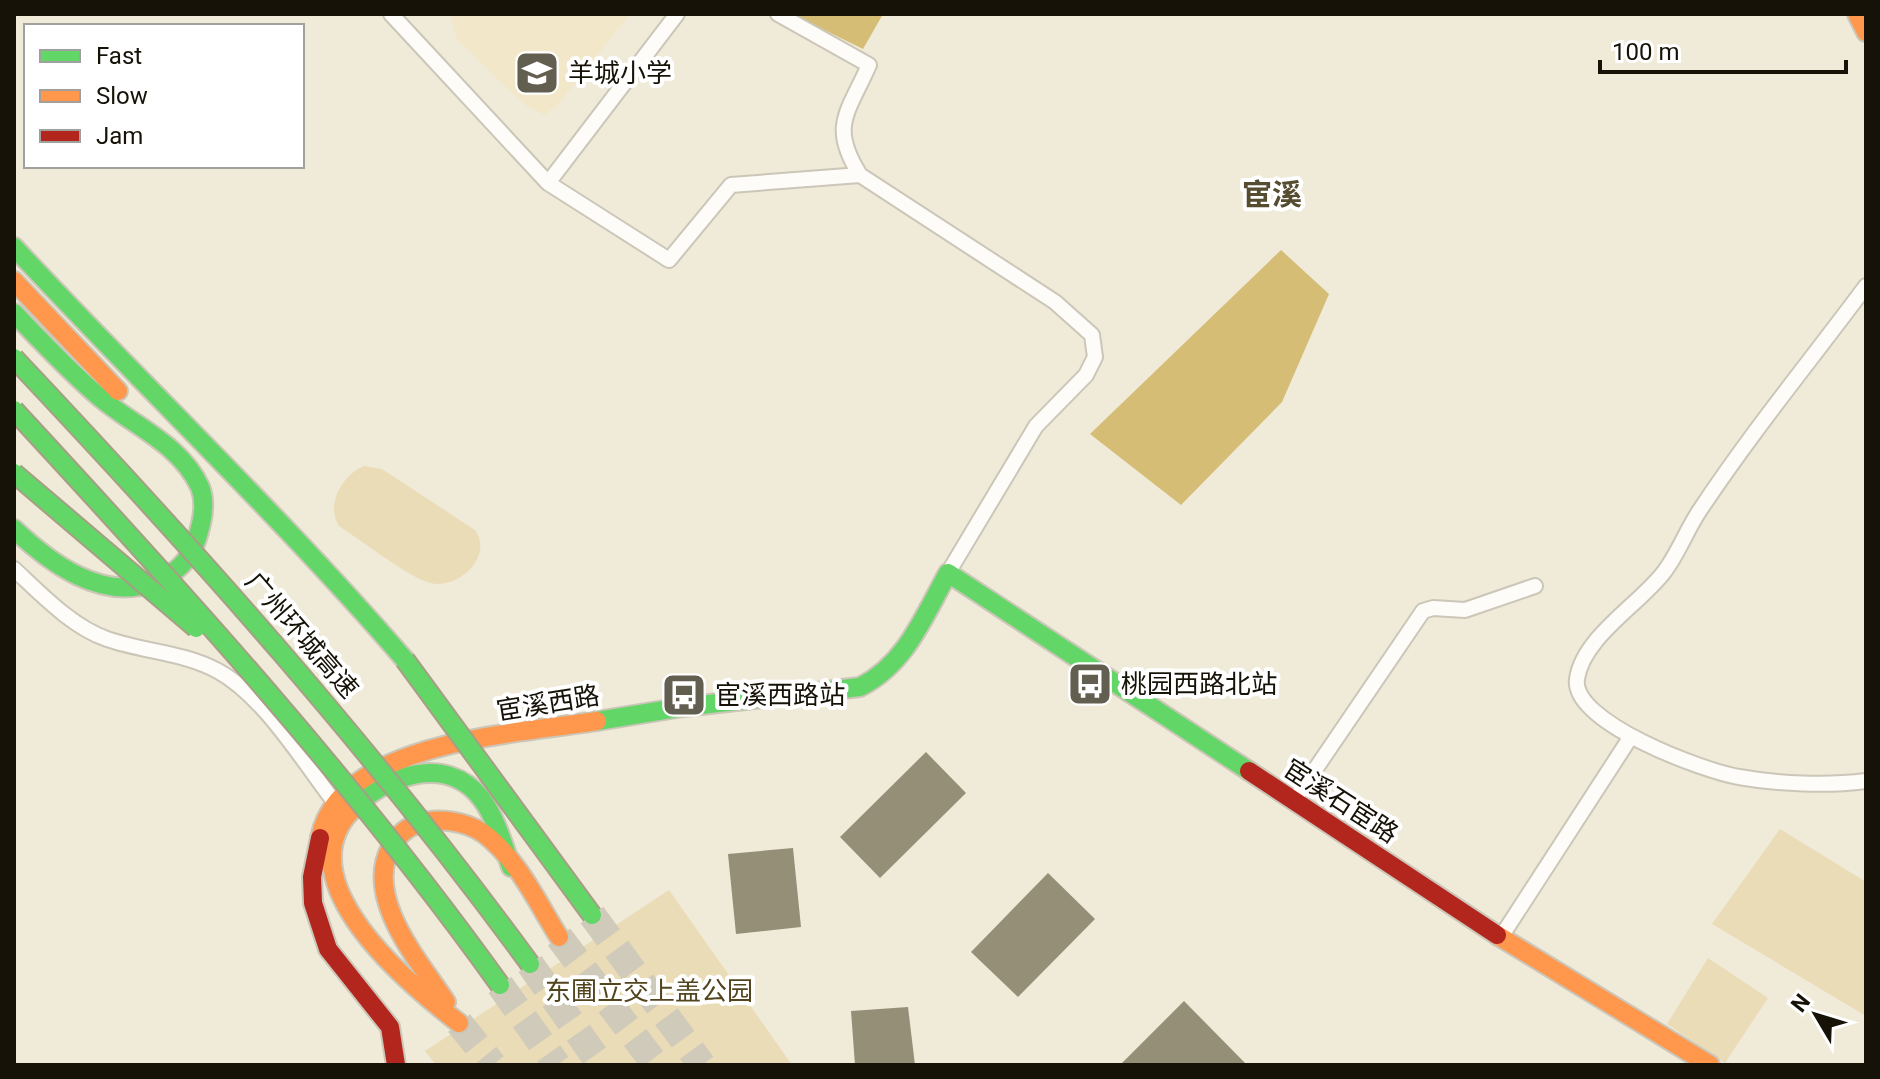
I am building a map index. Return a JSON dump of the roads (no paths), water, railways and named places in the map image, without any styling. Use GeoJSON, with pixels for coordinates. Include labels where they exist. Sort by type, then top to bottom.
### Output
{"type":"FeatureCollection","features":[{"type":"Feature","properties":{"kind":"main road"},"geometry":{"type":"LineString","coordinates":[[1857,14],[1866,32]]}},
{"type":"Feature","properties":{"kind":"main road"},"geometry":{"type":"LineString","coordinates":[[14,247],[121,363],[329,572],[405,660],[592,915]]}},
{"type":"Feature","properties":{"kind":"main road"},"geometry":{"type":"LineString","coordinates":[[14,280],[68,317],[121,363]]}},
{"type":"Feature","properties":{"kind":"main road"},"geometry":{"type":"LineString","coordinates":[[14,280],[173,450],[200,487],[204,501],[202,524],[194,547],[183,564],[157,582],[124,590],[97,583],[54,563],[14,529]]}},
{"type":"Feature","properties":{"kind":"main road"},"geometry":{"type":"LineString","coordinates":[[14,313],[97,396],[173,450]]}},
{"type":"Feature","properties":{"kind":"main road","name":"广州环城高速"},"geometry":{"type":"LineString","coordinates":[[14,358],[323,696],[468,876],[530,964]]}},
{"type":"Feature","properties":{"kind":"main road"},"geometry":{"type":"LineString","coordinates":[[14,410],[279,699],[432,886],[500,985]]}},
{"type":"Feature","properties":{"kind":"main road"},"geometry":{"type":"LineString","coordinates":[[14,473],[279,699]]}},
{"type":"Feature","properties":{"kind":"main road","name":"宦溪石宦路"},"geometry":{"type":"LineString","coordinates":[[948,573],[1501,937],[1710,1065]]}},
{"type":"Feature","properties":{"kind":"main road","name":"宦溪西路"},"geometry":{"type":"LineString","coordinates":[[396,1065],[390,1027],[328,949],[316,915],[312,877],[315,851],[322,827],[353,785],[376,768],[447,746],[683,707],[860,687],[877,681],[892,665],[948,573]]}},
{"type":"Feature","properties":{"kind":"main road"},"geometry":{"type":"LineString","coordinates":[[511,867],[485,804],[466,783],[425,771],[402,775],[376,789],[355,807],[332,842],[334,881],[346,903],[422,995],[459,1023],[392,912],[381,871],[387,850],[415,824],[445,821],[484,834],[511,867],[559,937]]}},
{"type":"Feature","properties":{"kind":"street"},"geometry":{"type":"LineString","coordinates":[[391,14],[548,183],[669,260],[731,185],[860,175],[845,151],[841,129],[869,65],[778,14]]}},
{"type":"Feature","properties":{"kind":"street"},"geometry":{"type":"LineString","coordinates":[[548,183],[677,14]]}},
{"type":"Feature","properties":{"kind":"street","name":"宦溪西路"},"geometry":{"type":"LineString","coordinates":[[860,175],[1055,302],[1092,335],[1095,357],[1086,375],[1036,426],[948,573]]}},
{"type":"Feature","properties":{"kind":"street"},"geometry":{"type":"LineString","coordinates":[[1866,286],[1701,508],[1664,572],[1615,619],[1582,664],[1576,687],[1581,700],[1630,738],[1738,777],[1845,783],[1866,781]]}},
{"type":"Feature","properties":{"kind":"street"},"geometry":{"type":"LineString","coordinates":[[14,569],[61,611],[105,639],[162,650],[221,672],[259,704],[336,804]]}},
{"type":"Feature","properties":{"kind":"street"},"geometry":{"type":"LineString","coordinates":[[1293,802],[1423,611],[1433,608],[1465,610],[1535,586]]}},
{"type":"Feature","properties":{"kind":"street"},"geometry":{"type":"LineString","coordinates":[[1501,937],[1630,738]]}},
{"type":"Feature","properties":{"kind":"tunnel"},"geometry":{"type":"LineString","coordinates":[[592,915],[702,1065]]}},
{"type":"Feature","properties":{"kind":"tunnel"},"geometry":{"type":"LineString","coordinates":[[559,937],[656,1065]]}},
{"type":"Feature","properties":{"kind":"tunnel"},"geometry":{"type":"LineString","coordinates":[[530,964],[601,1065]]}},
{"type":"Feature","properties":{"kind":"tunnel"},"geometry":{"type":"LineString","coordinates":[[500,985],[557,1065]]}},
{"type":"Feature","properties":{"kind":"tunnel"},"geometry":{"type":"LineString","coordinates":[[459,1023],[493,1065]]}},
{"type":"Feature","properties":{"kind":"place","name":"羊城小学"},"geometry":{"type":"Point","coordinates":[537,73]}},
{"type":"Feature","properties":{"kind":"place","name":"桃园西路北站"},"geometry":{"type":"Point","coordinates":[1090,684]}},
{"type":"Feature","properties":{"kind":"place","name":"宦溪西路站"},"geometry":{"type":"Point","coordinates":[684,695]}},
{"type":"Feature","properties":{"kind":"district","name":"宦溪"},"geometry":{"type":"Point","coordinates":[1272,194]}},
{"type":"Feature","properties":{"kind":"park label","name":"东圃立交上盖公园"},"geometry":{"type":"Point","coordinates":[649,991]}}]}
